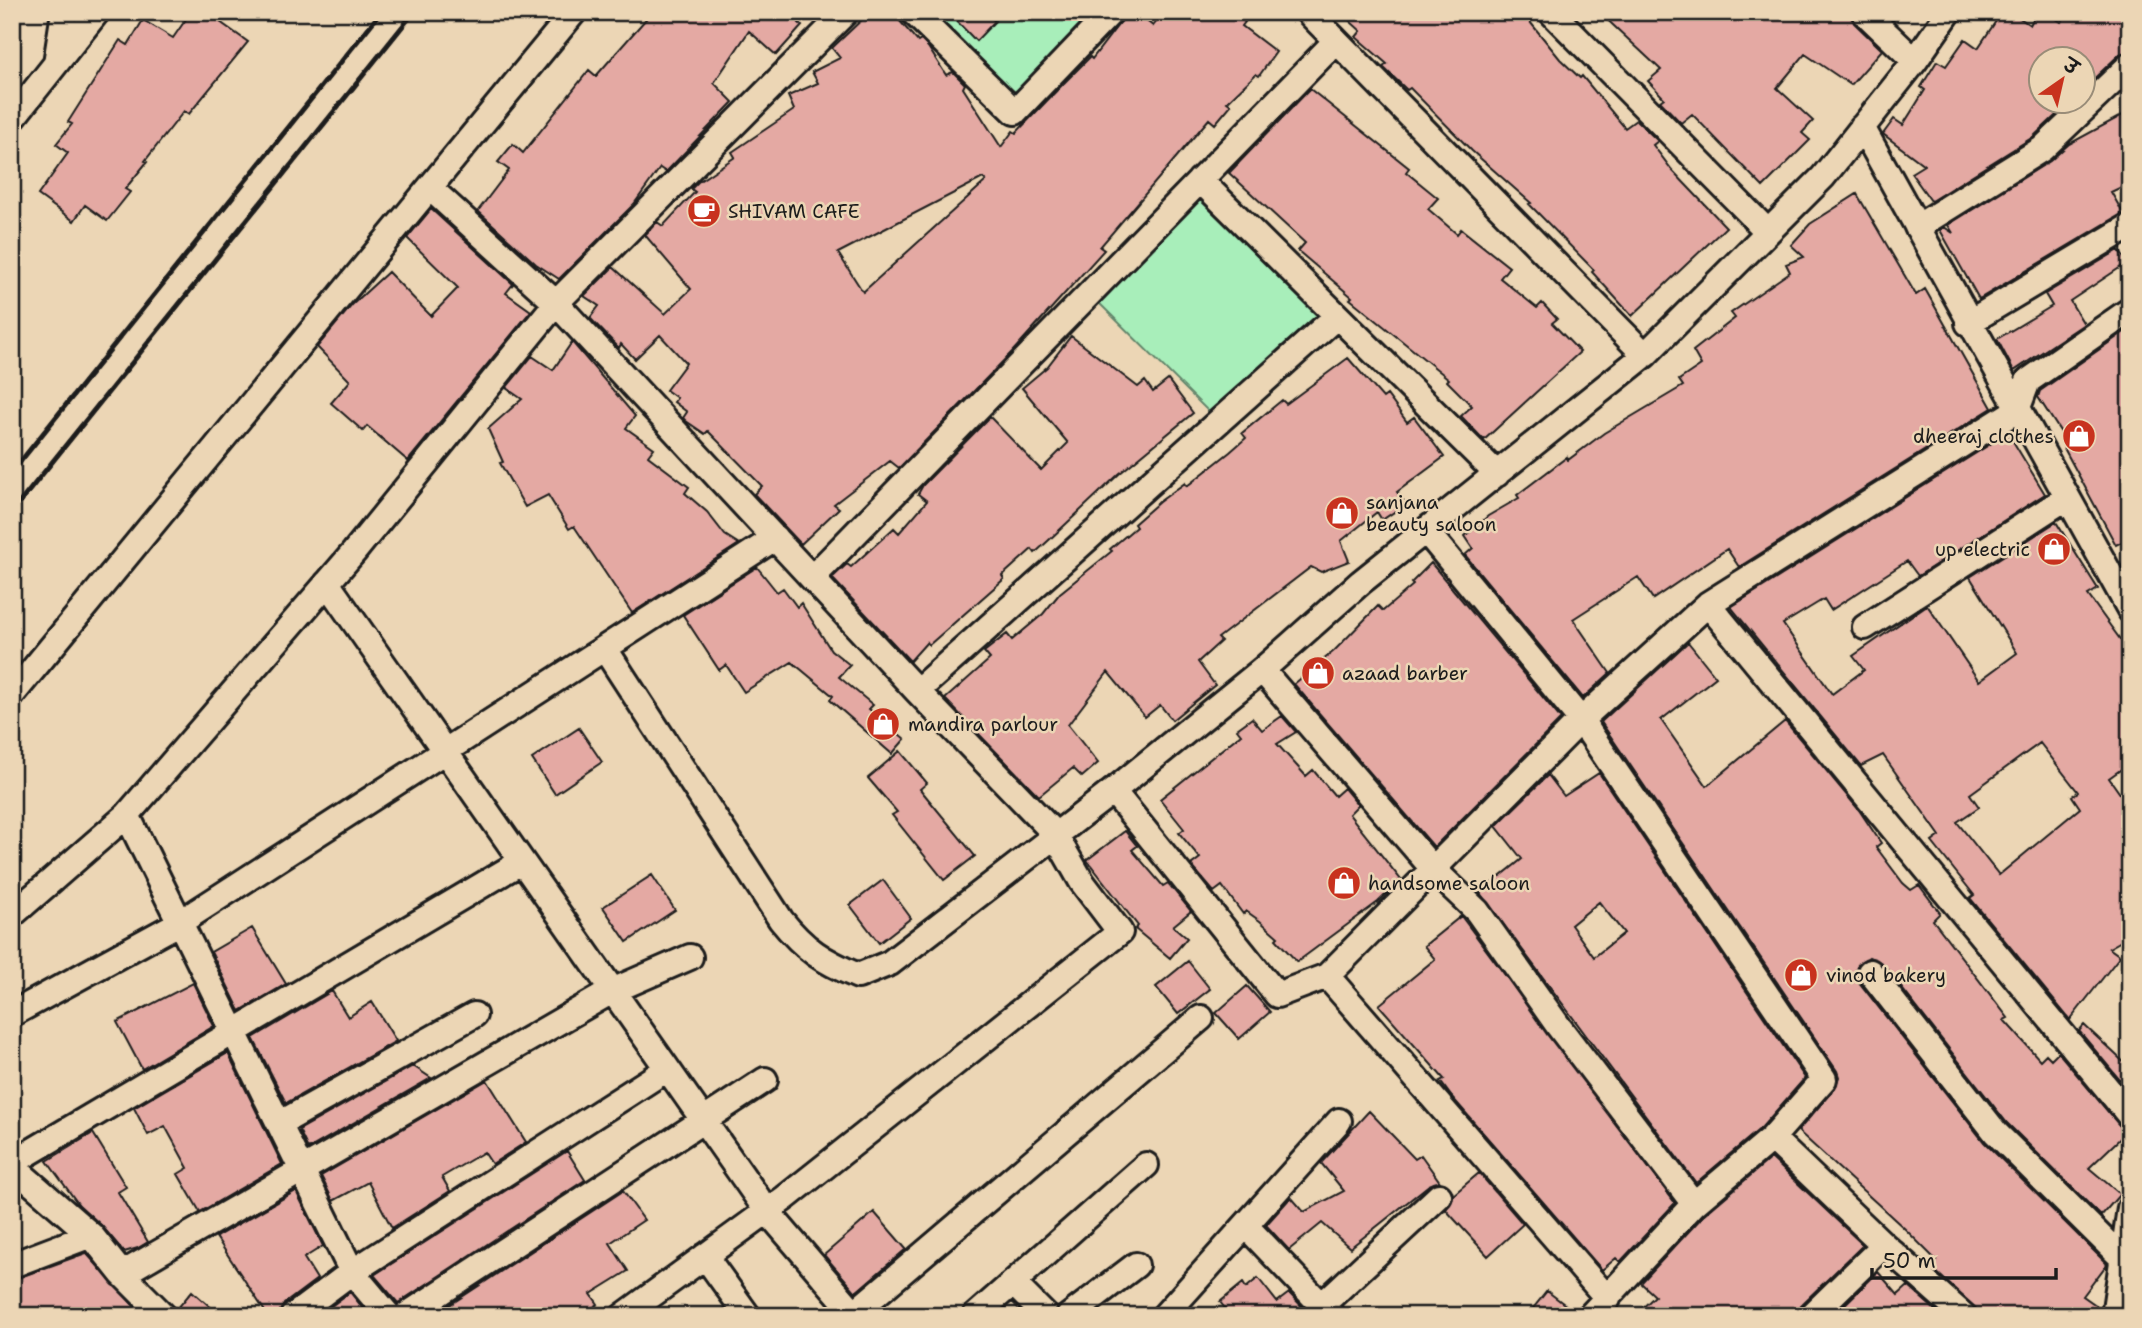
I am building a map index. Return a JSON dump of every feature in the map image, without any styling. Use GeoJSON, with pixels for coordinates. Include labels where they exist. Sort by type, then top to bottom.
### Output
{"type":"FeatureCollection","features":[{"type":"Feature","properties":{"kind":"street"},"geometry":{"type":"LineString","coordinates":[[56,65],[64,12]]}},
{"type":"Feature","properties":{"kind":"street"},"geometry":{"type":"LineString","coordinates":[[12,119],[97,12]]}},
{"type":"Feature","properties":{"kind":"street"},"geometry":{"type":"LineString","coordinates":[[12,695],[574,12]]}},
{"type":"Feature","properties":{"kind":"street"},"geometry":{"type":"LineString","coordinates":[[12,915],[127,815],[327,583],[556,303],[846,12]]}},
{"type":"Feature","properties":{"kind":"street"},"geometry":{"type":"LineString","coordinates":[[913,12],[1015,113],[1111,12]]}},
{"type":"Feature","properties":{"kind":"street"},"geometry":{"type":"LineString","coordinates":[[1308,12],[1646,355]]}},
{"type":"Feature","properties":{"kind":"street"},"geometry":{"type":"LineString","coordinates":[[1551,12],[1768,232]]}},
{"type":"Feature","properties":{"kind":"street"},"geometry":{"type":"LineString","coordinates":[[1864,12],[1915,61]]}},
{"type":"Feature","properties":{"kind":"street"},"geometry":{"type":"LineString","coordinates":[[605,649],[781,920],[802,946],[826,962],[858,976],[890,963],[1054,833],[1113,791],[1262,670],[1361,582],[1646,355],[1823,177],[1915,61],[1949,12]]}},
{"type":"Feature","properties":{"kind":"street"},"geometry":{"type":"LineString","coordinates":[[812,578],[1336,41]]}},
{"type":"Feature","properties":{"kind":"street"},"geometry":{"type":"LineString","coordinates":[[1917,227],[2042,149],[2130,65]]}},
{"type":"Feature","properties":{"kind":"street"},"geometry":{"type":"LineString","coordinates":[[1862,127],[1968,323],[2130,610]]}},
{"type":"Feature","properties":{"kind":"street"},"geometry":{"type":"LineString","coordinates":[[1200,180],[1497,474]]}},
{"type":"Feature","properties":{"kind":"street"},"geometry":{"type":"LineString","coordinates":[[430,188],[556,303],[917,691],[1054,833],[1082,882],[1120,932],[768,1211],[623,1316]]}},
{"type":"Feature","properties":{"kind":"street"},"geometry":{"type":"LineString","coordinates":[[1968,323],[2130,226]]}},
{"type":"Feature","properties":{"kind":"street"},"geometry":{"type":"LineString","coordinates":[[1113,791],[1277,995],[1327,976],[1581,720],[1708,604],[2017,410],[2028,381],[2130,310]]}},
{"type":"Feature","properties":{"kind":"street"},"geometry":{"type":"LineString","coordinates":[[917,691],[1337,316]]}},
{"type":"Feature","properties":{"kind":"street"},"geometry":{"type":"LineString","coordinates":[[1865,627],[2066,498]]}},
{"type":"Feature","properties":{"kind":"street"},"geometry":{"type":"LineString","coordinates":[[1327,976],[1599,1308],[1694,1204],[1772,1138],[1824,1079],[1581,720],[1426,531]]}},
{"type":"Feature","properties":{"kind":"street"},"geometry":{"type":"LineString","coordinates":[[12,1014],[179,923],[775,538]]}},
{"type":"Feature","properties":{"kind":"street"},"geometry":{"type":"LineString","coordinates":[[327,583],[443,752],[768,1211],[856,1314],[1201,1018]]}},
{"type":"Feature","properties":{"kind":"street"},"geometry":{"type":"LineString","coordinates":[[1708,604],[2130,1116]]}},
{"type":"Feature","properties":{"kind":"street"},"geometry":{"type":"LineString","coordinates":[[1262,670],[1434,870],[1477,911],[1559,1027],[1694,1204]]}},
{"type":"Feature","properties":{"kind":"street"},"geometry":{"type":"LineString","coordinates":[[127,815],[352,1272],[389,1316]]}},
{"type":"Feature","properties":{"kind":"street"},"geometry":{"type":"LineString","coordinates":[[164,1316],[122,1274],[91,1235],[12,1164],[521,862]]}},
{"type":"Feature","properties":{"kind":"street"},"geometry":{"type":"LineString","coordinates":[[122,1274],[612,991],[691,957]]}},
{"type":"Feature","properties":{"kind":"street"},"geometry":{"type":"LineString","coordinates":[[1870,972],[1996,1133],[2125,1259]]}},
{"type":"Feature","properties":{"kind":"street"},"geometry":{"type":"LineString","coordinates":[[279,1124],[474,1015]]}},
{"type":"Feature","properties":{"kind":"street"},"geometry":{"type":"LineString","coordinates":[[293,1316],[352,1272],[667,1069]]}},
{"type":"Feature","properties":{"kind":"street"},"geometry":{"type":"LineString","coordinates":[[405,1316],[765,1080]]}},
{"type":"Feature","properties":{"kind":"street"},"geometry":{"type":"LineString","coordinates":[[1164,1316],[1339,1121]]}},
{"type":"Feature","properties":{"kind":"street"},"geometry":{"type":"LineString","coordinates":[[1772,1138],[1884,1245],[1964,1316]]}},
{"type":"Feature","properties":{"kind":"street"},"geometry":{"type":"LineString","coordinates":[[975,1316],[1146,1166]]}},
{"type":"Feature","properties":{"kind":"street"},"geometry":{"type":"LineString","coordinates":[[1246,1226],[1327,1310],[1439,1196]]}},
{"type":"Feature","properties":{"kind":"street"},"geometry":{"type":"LineString","coordinates":[[2114,1316],[2125,1259],[2130,1208]]}},
{"type":"Feature","properties":{"kind":"street"},"geometry":{"type":"LineString","coordinates":[[12,1265],[91,1235]]}},
{"type":"Feature","properties":{"kind":"street"},"geometry":{"type":"LineString","coordinates":[[1811,1316],[1884,1245]]}},
{"type":"Feature","properties":{"kind":"street"},"geometry":{"type":"LineString","coordinates":[[705,1256],[748,1316]]}},
{"type":"Feature","properties":{"kind":"street"},"geometry":{"type":"LineString","coordinates":[[1069,1316],[1136,1265]]}},
{"type":"Feature","properties":{"kind":"street"},"geometry":{"type":"LineString","coordinates":[[1013,1283],[1046,1316]]}},
{"type":"Feature","properties":{"kind":"green space"},"geometry":{"type":"Polygon","coordinates":[[[913,12],[1111,12],[1015,112],[913,12]]]}},
{"type":"Feature","properties":{"kind":"green space"},"geometry":{"type":"Polygon","coordinates":[[[1200,180],[1337,316],[1219,422],[1089,293],[1200,180]]]}},
{"type":"Feature","properties":{"kind":"building"},"geometry":{"type":"Polygon","coordinates":[[[191,12],[206,12],[248,42],[189,114],[184,111],[125,189],[130,192],[107,221],[85,205],[74,221],[38,195],[68,153],[56,144],[72,124],[68,122],[120,40],[128,45],[143,20],[173,38],[191,12]]]}},
{"type":"Feature","properties":{"kind":"building"},"geometry":{"type":"Polygon","coordinates":[[[652,12],[808,12],[799,23],[802,26],[776,55],[749,31],[714,83],[733,102],[666,172],[660,168],[634,204],[559,279],[536,264],[478,211],[509,170],[498,162],[513,144],[523,153],[589,70],[596,76],[652,12]]]}},
{"type":"Feature","properties":{"kind":"building"},"geometry":{"type":"Polygon","coordinates":[[[870,12],[892,12],[918,42],[921,40],[928,47],[946,75],[953,72],[965,84],[963,88],[1001,147],[1013,131],[1016,133],[1090,57],[1092,59],[1128,12],[1135,12],[1153,26],[1164,12],[1231,12],[1245,22],[1242,26],[1276,52],[1259,76],[1256,74],[1227,102],[1231,105],[1215,124],[1209,119],[1100,247],[1104,250],[1012,352],[899,468],[890,461],[834,504],[839,508],[801,544],[754,494],[762,486],[708,431],[705,434],[683,418],[687,412],[674,402],[677,398],[666,390],[686,363],[660,335],[635,359],[621,344],[619,348],[590,318],[599,306],[584,296],[613,267],[665,314],[691,289],[645,235],[657,222],[663,226],[695,192],[691,189],[698,182],[735,157],[732,152],[794,110],[788,96],[818,83],[812,72],[840,58],[832,48],[870,12]],[[983,178],[838,253],[863,292],[986,181],[983,178]]]}},
{"type":"Feature","properties":{"kind":"building"},"geometry":{"type":"Polygon","coordinates":[[[948,12],[984,12],[995,21],[976,41],[948,12]]]}},
{"type":"Feature","properties":{"kind":"building"},"geometry":{"type":"Polygon","coordinates":[[[1340,12],[1522,12],[1560,59],[1580,78],[1582,76],[1625,128],[1636,120],[1658,141],[1653,145],[1672,170],[1726,227],[1632,316],[1592,272],[1594,270],[1529,204],[1531,203],[1472,151],[1410,88],[1407,90],[1383,67],[1387,64],[1356,37],[1361,31],[1340,12]]]}},
{"type":"Feature","properties":{"kind":"building"},"geometry":{"type":"Polygon","coordinates":[[[1599,12],[1850,12],[1854,23],[1882,50],[1851,85],[1805,54],[1777,88],[1813,121],[1802,133],[1810,140],[1763,187],[1692,114],[1681,123],[1660,101],[1664,98],[1648,81],[1661,70],[1599,12]]]}},
{"type":"Feature","properties":{"kind":"building"},"geometry":{"type":"Polygon","coordinates":[[[2002,12],[2011,12],[2030,25],[2037,12],[2045,12],[2061,22],[2069,12],[2122,12],[2130,19],[2130,51],[2120,54],[2096,77],[2096,46],[2026,46],[2026,116],[2055,116],[2033,137],[1931,201],[1911,173],[1924,165],[1883,134],[1894,119],[1903,125],[1925,90],[1921,87],[1937,61],[1946,66],[1965,39],[1978,48],[2002,12]]]}},
{"type":"Feature","properties":{"kind":"building"},"geometry":{"type":"Polygon","coordinates":[[[1310,89],[1409,168],[1406,172],[1438,198],[1428,209],[1457,234],[1461,229],[1509,267],[1500,278],[1537,308],[1542,303],[1557,319],[1552,323],[1580,352],[1484,440],[1461,416],[1472,406],[1447,381],[1449,379],[1350,299],[1352,297],[1298,251],[1305,243],[1229,173],[1310,89]]]}},
{"type":"Feature","properties":{"kind":"building"},"geometry":{"type":"Polygon","coordinates":[[[2130,111],[2130,183],[2111,192],[2123,213],[1979,299],[1940,230],[1944,227],[1953,233],[1948,225],[2050,161],[2069,144],[2130,111]]]}},
{"type":"Feature","properties":{"kind":"building"},"geometry":{"type":"Polygon","coordinates":[[[1857,194],[1916,295],[1925,289],[1992,408],[1739,567],[1727,549],[1653,599],[1638,577],[1573,619],[1610,673],[1583,698],[1465,555],[1473,548],[1465,536],[1488,516],[1519,498],[1517,495],[1567,457],[1568,460],[1604,433],[1683,386],[1679,380],[1701,365],[1693,351],[1735,318],[1731,313],[1790,272],[1786,264],[1804,257],[1791,245],[1810,224],[1857,194]]]}},
{"type":"Feature","properties":{"kind":"building"},"geometry":{"type":"Polygon","coordinates":[[[431,209],[513,284],[506,293],[531,311],[408,461],[367,426],[363,431],[331,403],[350,381],[317,347],[352,305],[388,272],[431,316],[458,288],[407,238],[431,209]]]}},
{"type":"Feature","properties":{"kind":"building"},"geometry":{"type":"Polygon","coordinates":[[[2119,250],[2127,263],[2070,301],[2084,324],[2014,371],[1997,339],[2052,306],[2045,294],[2119,250]]]}},
{"type":"Feature","properties":{"kind":"building"},"geometry":{"type":"Polygon","coordinates":[[[2130,328],[2130,538],[2116,545],[2064,448],[2069,445],[2038,397],[2040,391],[2130,328]]]}},
{"type":"Feature","properties":{"kind":"building"},"geometry":{"type":"Polygon","coordinates":[[[1071,336],[1138,387],[1145,381],[1153,392],[1168,380],[1193,413],[1119,474],[1035,553],[1032,549],[1002,576],[1004,579],[929,645],[927,642],[910,661],[832,578],[847,564],[851,567],[894,528],[899,533],[927,501],[918,494],[923,485],[990,417],[1041,470],[1068,443],[1022,388],[1047,367],[1071,336]]]}},
{"type":"Feature","properties":{"kind":"building"},"geometry":{"type":"Polygon","coordinates":[[[572,342],[635,416],[626,428],[654,448],[648,456],[689,487],[685,493],[707,512],[725,535],[739,544],[632,613],[574,526],[569,529],[548,495],[525,507],[500,463],[503,462],[488,429],[522,399],[506,388],[532,356],[553,370],[572,342]]]}},
{"type":"Feature","properties":{"kind":"building"},"geometry":{"type":"Polygon","coordinates":[[[1348,358],[1383,398],[1387,395],[1407,422],[1414,417],[1444,457],[1397,492],[1406,504],[1382,520],[1377,512],[1341,541],[1349,561],[1321,572],[1311,567],[1218,638],[1221,641],[1198,662],[1215,685],[1172,720],[1160,705],[1145,717],[1108,672],[1068,725],[1098,763],[1082,777],[1073,768],[1039,796],[945,699],[990,659],[984,652],[1007,634],[1012,640],[1043,614],[1060,593],[1112,551],[1110,549],[1136,527],[1134,524],[1159,502],[1185,483],[1187,486],[1230,452],[1246,438],[1242,433],[1282,400],[1286,404],[1348,358]]]}},
{"type":"Feature","properties":{"kind":"building"},"geometry":{"type":"Polygon","coordinates":[[[2008,433],[2045,494],[1918,576],[1907,561],[1831,610],[1824,599],[1783,624],[1832,694],[1864,670],[1853,656],[1927,605],[1979,681],[2017,653],[1970,577],[2056,522],[2098,589],[2088,595],[2130,653],[2130,763],[2109,778],[2130,808],[2130,936],[2109,948],[2120,956],[2070,1020],[1970,898],[1974,895],[1932,842],[1940,836],[1883,755],[1861,766],[1731,607],[2008,433]],[[2040,743],[1970,794],[1979,807],[1957,822],[1999,875],[2080,808],[2072,796],[2078,792],[2040,743]]]}},
{"type":"Feature","properties":{"kind":"building"},"geometry":{"type":"Polygon","coordinates":[[[1431,563],[1561,719],[1434,847],[1294,684],[1334,651],[1378,606],[1383,611],[1413,585],[1411,583],[1431,563]]]}},
{"type":"Feature","properties":{"kind":"building"},"geometry":{"type":"Polygon","coordinates":[[[757,567],[777,592],[783,588],[797,607],[801,603],[831,650],[850,665],[839,677],[873,705],[869,709],[905,739],[892,754],[830,700],[833,696],[792,662],[744,692],[726,665],[719,670],[683,615],[757,567]]]}},
{"type":"Feature","properties":{"kind":"building"},"geometry":{"type":"Polygon","coordinates":[[[1688,642],[1716,677],[1661,720],[1707,786],[1785,721],[1859,810],[1881,843],[1876,847],[1903,883],[1911,890],[1919,885],[1940,913],[1933,920],[2008,1018],[2004,1020],[2040,1060],[2046,1054],[2051,1059],[2058,1052],[2119,1125],[2129,1130],[2089,1168],[2120,1194],[2101,1216],[2007,1123],[1882,963],[1869,957],[1857,966],[1858,981],[1984,1142],[2107,1264],[2083,1296],[2100,1308],[2099,1316],[1983,1316],[1931,1267],[1937,1261],[1905,1229],[1798,1131],[1835,1088],[1839,1077],[1837,1071],[1601,722],[1688,642]]]}},
{"type":"Feature","properties":{"kind":"building"},"geometry":{"type":"Polygon","coordinates":[[[1282,716],[1296,732],[1277,744],[1306,776],[1313,770],[1335,796],[1344,788],[1358,805],[1349,814],[1401,880],[1378,902],[1297,962],[1276,939],[1278,937],[1246,911],[1243,914],[1222,886],[1214,892],[1191,865],[1200,858],[1179,833],[1184,829],[1160,799],[1241,734],[1237,729],[1252,718],[1262,730],[1282,716]]]}},
{"type":"Feature","properties":{"kind":"building"},"geometry":{"type":"Polygon","coordinates":[[[579,728],[602,762],[555,794],[532,759],[579,728]]]}},
{"type":"Feature","properties":{"kind":"building"},"geometry":{"type":"Polygon","coordinates":[[[900,751],[927,783],[920,789],[975,856],[944,880],[892,815],[897,812],[868,778],[900,751]]]}},
{"type":"Feature","properties":{"kind":"building"},"geometry":{"type":"Polygon","coordinates":[[[1599,773],[1805,1078],[1762,1127],[1696,1183],[1480,893],[1522,859],[1496,826],[1548,775],[1564,796],[1599,773]],[[1599,902],[1571,925],[1594,957],[1624,933],[1599,902]]]}},
{"type":"Feature","properties":{"kind":"building"},"geometry":{"type":"Polygon","coordinates":[[[1125,831],[1137,846],[1132,850],[1163,886],[1168,883],[1191,911],[1173,926],[1187,938],[1170,958],[1135,929],[1138,926],[1087,860],[1125,831]]]}},
{"type":"Feature","properties":{"kind":"building"},"geometry":{"type":"Polygon","coordinates":[[[652,875],[675,910],[627,942],[603,907],[652,875]]]}},
{"type":"Feature","properties":{"kind":"building"},"geometry":{"type":"Polygon","coordinates":[[[883,880],[911,918],[879,943],[850,905],[883,880]]]}},
{"type":"Feature","properties":{"kind":"building"},"geometry":{"type":"Polygon","coordinates":[[[1461,916],[1675,1203],[1620,1262],[1616,1258],[1602,1270],[1451,1096],[1440,1081],[1444,1079],[1379,1005],[1435,959],[1424,946],[1461,916]]]}},
{"type":"Feature","properties":{"kind":"building"},"geometry":{"type":"Polygon","coordinates":[[[252,928],[286,984],[240,1011],[211,952],[252,928]]]}},
{"type":"Feature","properties":{"kind":"building"},"geometry":{"type":"Polygon","coordinates":[[[1188,961],[1210,989],[1178,1014],[1156,987],[1188,961]]]}},
{"type":"Feature","properties":{"kind":"building"},"geometry":{"type":"Polygon","coordinates":[[[193,983],[214,1026],[142,1069],[117,1022],[193,983]]]}},
{"type":"Feature","properties":{"kind":"building"},"geometry":{"type":"Polygon","coordinates":[[[1247,986],[1270,1012],[1239,1039],[1216,1013],[1247,986]]]}},
{"type":"Feature","properties":{"kind":"building"},"geometry":{"type":"Polygon","coordinates":[[[332,991],[348,1017],[372,1002],[396,1041],[286,1103],[253,1038],[332,991]]]}},
{"type":"Feature","properties":{"kind":"building"},"geometry":{"type":"Polygon","coordinates":[[[2084,1025],[2130,1068],[2130,1080],[2119,1079],[2079,1031],[2084,1025]]]}},
{"type":"Feature","properties":{"kind":"building"},"geometry":{"type":"Polygon","coordinates":[[[228,1053],[282,1164],[200,1212],[178,1174],[188,1168],[165,1126],[148,1135],[134,1108],[228,1053]]]}},
{"type":"Feature","properties":{"kind":"building"},"geometry":{"type":"Polygon","coordinates":[[[413,1066],[431,1078],[308,1149],[299,1130],[413,1066]]]}},
{"type":"Feature","properties":{"kind":"building"},"geometry":{"type":"Polygon","coordinates":[[[487,1080],[526,1142],[492,1164],[484,1152],[442,1177],[450,1191],[392,1228],[368,1182],[333,1201],[321,1176],[487,1080]]]}},
{"type":"Feature","properties":{"kind":"building"},"geometry":{"type":"Polygon","coordinates":[[[1369,1111],[1415,1159],[1421,1155],[1440,1182],[1429,1185],[1350,1248],[1322,1223],[1289,1250],[1266,1225],[1291,1197],[1304,1212],[1344,1191],[1321,1163],[1369,1111]]]}},
{"type":"Feature","properties":{"kind":"building"},"geometry":{"type":"Polygon","coordinates":[[[93,1133],[126,1187],[118,1192],[148,1242],[138,1248],[124,1252],[79,1205],[47,1161],[93,1133]]]}},
{"type":"Feature","properties":{"kind":"building"},"geometry":{"type":"Polygon","coordinates":[[[567,1151],[585,1180],[398,1303],[374,1275],[567,1151]]]}},
{"type":"Feature","properties":{"kind":"building"},"geometry":{"type":"Polygon","coordinates":[[[1771,1158],[1863,1245],[1801,1305],[1797,1316],[1634,1316],[1655,1296],[1641,1283],[1704,1215],[1771,1158]]]}},
{"type":"Feature","properties":{"kind":"building"},"geometry":{"type":"Polygon","coordinates":[[[1479,1173],[1523,1224],[1488,1256],[1446,1210],[1453,1195],[1479,1173]]]}},
{"type":"Feature","properties":{"kind":"building"},"geometry":{"type":"Polygon","coordinates":[[[296,1191],[323,1246],[304,1258],[317,1279],[284,1304],[278,1316],[268,1316],[216,1237],[296,1191]]]}},
{"type":"Feature","properties":{"kind":"building"},"geometry":{"type":"Polygon","coordinates":[[[623,1191],[644,1220],[610,1243],[628,1271],[591,1294],[598,1304],[581,1316],[433,1316],[623,1191]]]}},
{"type":"Feature","properties":{"kind":"building"},"geometry":{"type":"Polygon","coordinates":[[[874,1212],[906,1249],[856,1292],[824,1255],[874,1212]]]}},
{"type":"Feature","properties":{"kind":"building"},"geometry":{"type":"Polygon","coordinates":[[[86,1253],[143,1316],[12,1316],[12,1280],[86,1253]]]}},
{"type":"Feature","properties":{"kind":"building"},"geometry":{"type":"Polygon","coordinates":[[[1878,1272],[1898,1295],[1908,1286],[1935,1310],[1929,1316],[1833,1316],[1878,1272]]]}},
{"type":"Feature","properties":{"kind":"building"},"geometry":{"type":"Polygon","coordinates":[[[1258,1278],[1277,1302],[1289,1293],[1311,1316],[1231,1316],[1220,1302],[1243,1283],[1246,1288],[1258,1278]]]}},
{"type":"Feature","properties":{"kind":"building"},"geometry":{"type":"Polygon","coordinates":[[[192,1291],[221,1316],[178,1316],[177,1309],[192,1291]]]}},
{"type":"Feature","properties":{"kind":"building"},"geometry":{"type":"Polygon","coordinates":[[[1547,1291],[1576,1313],[1576,1316],[1527,1316],[1547,1291]]]}},
{"type":"Feature","properties":{"kind":"building"},"geometry":{"type":"Polygon","coordinates":[[[350,1292],[369,1316],[318,1316],[350,1292]]]}},
{"type":"Feature","properties":{"kind":"railway"},"geometry":{"type":"LineString","coordinates":[[12,472],[381,12]]}},
{"type":"Feature","properties":{"kind":"railway"},"geometry":{"type":"LineString","coordinates":[[12,512],[414,12]]}},
{"type":"Feature","properties":{"kind":"place","name":"SHIVAM CAFE"},"geometry":{"type":"Point","coordinates":[704,211]}},
{"type":"Feature","properties":{"kind":"place","name":"dheeraj clothes"},"geometry":{"type":"Point","coordinates":[2079,436]}},
{"type":"Feature","properties":{"kind":"place","name":"sanjana beauty saloon"},"geometry":{"type":"Point","coordinates":[1342,513]}},
{"type":"Feature","properties":{"kind":"place","name":"up electric"},"geometry":{"type":"Point","coordinates":[2054,549]}},
{"type":"Feature","properties":{"kind":"place","name":"azaad barber"},"geometry":{"type":"Point","coordinates":[1318,673]}},
{"type":"Feature","properties":{"kind":"place","name":"mandira parlour"},"geometry":{"type":"Point","coordinates":[883,724]}},
{"type":"Feature","properties":{"kind":"place","name":"handsome saloon"},"geometry":{"type":"Point","coordinates":[1344,883]}},
{"type":"Feature","properties":{"kind":"place","name":"vinod bakery"},"geometry":{"type":"Point","coordinates":[1801,975]}}]}
